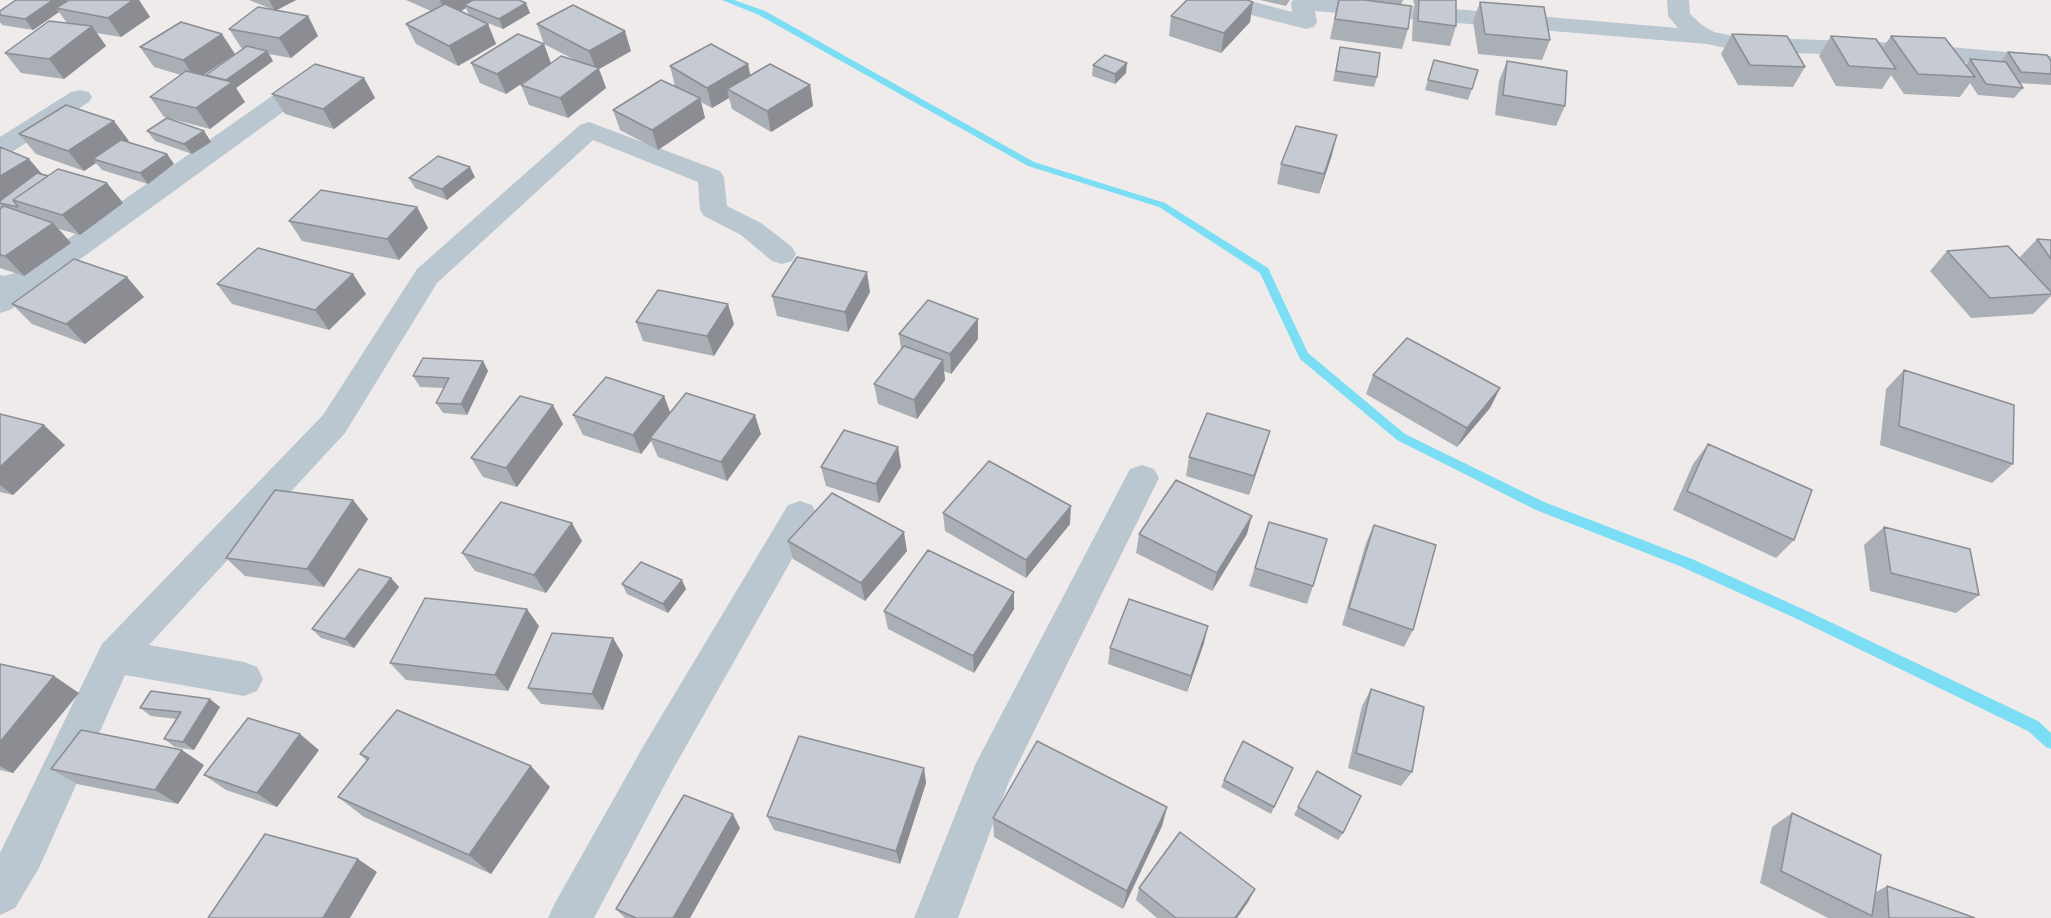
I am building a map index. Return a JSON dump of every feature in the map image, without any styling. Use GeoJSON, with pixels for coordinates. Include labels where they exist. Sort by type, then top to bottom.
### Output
{"type":"FeatureCollection","features":[{"type":"Feature","properties":{"kind":"street"},"geometry":{"type":"LineString","coordinates":[[1220,0],[1306,22],[1303,2],[1707,37],[1738,44],[1905,50],[2051,63]]}},
{"type":"Feature","properties":{"kind":"street"},"geometry":{"type":"LineString","coordinates":[[1678,0],[1679,16],[1694,30],[1707,37]]}},
{"type":"Feature","properties":{"kind":"street"},"geometry":{"type":"LineString","coordinates":[[0,303],[325,70]]}},
{"type":"Feature","properties":{"kind":"street"},"geometry":{"type":"LineString","coordinates":[[0,148],[80,97]]}},
{"type":"Feature","properties":{"kind":"street"},"geometry":{"type":"LineString","coordinates":[[0,893],[24,853],[115,656],[334,424],[427,276],[589,130],[711,177],[714,210],[751,229],[782,254]]}},
{"type":"Feature","properties":{"kind":"street"},"geometry":{"type":"LineString","coordinates":[[0,285],[2,287],[32,278]]}},
{"type":"Feature","properties":{"kind":"street"},"geometry":{"type":"LineString","coordinates":[[936,918],[990,777],[1142,478]]}},
{"type":"Feature","properties":{"kind":"street"},"geometry":{"type":"LineString","coordinates":[[570,918],[658,758],[800,515]]}},
{"type":"Feature","properties":{"kind":"street"},"geometry":{"type":"LineString","coordinates":[[115,656],[244,679]]}},
{"type":"Feature","properties":{"kind":"building"},"geometry":{"type":"Polygon","coordinates":[[[16,0],[53,0],[25,19],[0,15],[0,11],[16,0]]]}},
{"type":"Feature","properties":{"kind":"building"},"geometry":{"type":"Polygon","coordinates":[[[69,0],[133,0],[108,18],[56,8],[69,0]]]}},
{"type":"Feature","properties":{"kind":"building"},"geometry":{"type":"Polygon","coordinates":[[[473,0],[519,0],[526,3],[499,19],[464,5],[473,0]]]}},
{"type":"Feature","properties":{"kind":"building"},"geometry":{"type":"Polygon","coordinates":[[[1187,0],[1247,0],[1253,2],[1224,33],[1171,16],[1187,0]]]}},
{"type":"Feature","properties":{"kind":"building"},"geometry":{"type":"Polygon","coordinates":[[[1339,0],[1365,0],[1411,6],[1408,29],[1335,19],[1339,0]]]}},
{"type":"Feature","properties":{"kind":"building"},"geometry":{"type":"Polygon","coordinates":[[[1419,0],[1456,0],[1456,26],[1418,21],[1419,0]]]}},
{"type":"Feature","properties":{"kind":"building"},"geometry":{"type":"Polygon","coordinates":[[[1480,2],[1544,7],[1550,40],[1485,34],[1480,2]]]}},
{"type":"Feature","properties":{"kind":"building"},"geometry":{"type":"Polygon","coordinates":[[[445,4],[488,24],[449,46],[406,24],[445,4]]]}},
{"type":"Feature","properties":{"kind":"building"},"geometry":{"type":"Polygon","coordinates":[[[573,5],[625,31],[589,51],[537,24],[573,5]]]}},
{"type":"Feature","properties":{"kind":"building"},"geometry":{"type":"Polygon","coordinates":[[[258,7],[308,16],[279,38],[229,29],[258,7]]]}},
{"type":"Feature","properties":{"kind":"building"},"geometry":{"type":"Polygon","coordinates":[[[49,21],[92,26],[49,59],[5,53],[49,21]]]}},
{"type":"Feature","properties":{"kind":"building"},"geometry":{"type":"Polygon","coordinates":[[[181,22],[222,34],[183,60],[140,47],[181,22]]]}},
{"type":"Feature","properties":{"kind":"building"},"geometry":{"type":"Polygon","coordinates":[[[518,34],[544,44],[497,74],[471,63],[518,34]]]}},
{"type":"Feature","properties":{"kind":"building"},"geometry":{"type":"Polygon","coordinates":[[[1732,34],[1787,36],[1805,67],[1750,65],[1732,34]]]}},
{"type":"Feature","properties":{"kind":"building"},"geometry":{"type":"Polygon","coordinates":[[[1831,36],[1876,39],[1896,69],[1849,66],[1831,36]]]}},
{"type":"Feature","properties":{"kind":"building"},"geometry":{"type":"Polygon","coordinates":[[[1891,36],[1945,38],[1975,77],[1918,74],[1891,36]]]}},
{"type":"Feature","properties":{"kind":"building"},"geometry":{"type":"Polygon","coordinates":[[[711,44],[748,64],[707,88],[670,66],[711,44]]]}},
{"type":"Feature","properties":{"kind":"building"},"geometry":{"type":"Polygon","coordinates":[[[247,46],[267,51],[226,80],[206,75],[247,46]]]}},
{"type":"Feature","properties":{"kind":"building"},"geometry":{"type":"Polygon","coordinates":[[[1340,47],[1380,53],[1377,77],[1336,71],[1340,47]]]}},
{"type":"Feature","properties":{"kind":"building"},"geometry":{"type":"Polygon","coordinates":[[[2008,52],[2047,55],[2051,61],[2051,74],[2021,72],[2008,52]]]}},
{"type":"Feature","properties":{"kind":"building"},"geometry":{"type":"Polygon","coordinates":[[[1105,55],[1127,63],[1115,74],[1093,65],[1105,55]]]}},
{"type":"Feature","properties":{"kind":"building"},"geometry":{"type":"Polygon","coordinates":[[[561,56],[599,68],[560,98],[521,85],[561,56]]]}},
{"type":"Feature","properties":{"kind":"building"},"geometry":{"type":"Polygon","coordinates":[[[1970,59],[2006,62],[2023,88],[1986,84],[1970,59]]]}},
{"type":"Feature","properties":{"kind":"building"},"geometry":{"type":"Polygon","coordinates":[[[1434,60],[1478,70],[1472,89],[1428,80],[1434,60]]]}},
{"type":"Feature","properties":{"kind":"building"},"geometry":{"type":"Polygon","coordinates":[[[1507,61],[1567,71],[1565,106],[1503,95],[1507,61]]]}},
{"type":"Feature","properties":{"kind":"building"},"geometry":{"type":"Polygon","coordinates":[[[315,64],[364,78],[323,109],[272,94],[315,64]]]}},
{"type":"Feature","properties":{"kind":"building"},"geometry":{"type":"Polygon","coordinates":[[[770,64],[810,85],[767,111],[727,89],[770,64]]]}},
{"type":"Feature","properties":{"kind":"building"},"geometry":{"type":"Polygon","coordinates":[[[186,71],[232,82],[196,108],[150,97],[186,71]]]}},
{"type":"Feature","properties":{"kind":"building"},"geometry":{"type":"Polygon","coordinates":[[[661,80],[700,98],[652,130],[613,110],[661,80]]]}},
{"type":"Feature","properties":{"kind":"building"},"geometry":{"type":"Polygon","coordinates":[[[66,105],[114,121],[68,151],[19,134],[66,105]]]}},
{"type":"Feature","properties":{"kind":"building"},"geometry":{"type":"Polygon","coordinates":[[[167,118],[204,131],[184,144],[147,131],[167,118]]]}},
{"type":"Feature","properties":{"kind":"building"},"geometry":{"type":"Polygon","coordinates":[[[1296,126],[1337,135],[1324,174],[1281,164],[1296,126]]]}},
{"type":"Feature","properties":{"kind":"building"},"geometry":{"type":"Polygon","coordinates":[[[121,140],[167,154],[140,173],[93,159],[121,140]]]}},
{"type":"Feature","properties":{"kind":"building"},"geometry":{"type":"Polygon","coordinates":[[[0,147],[29,159],[0,176],[0,147]]]}},
{"type":"Feature","properties":{"kind":"building"},"geometry":{"type":"Polygon","coordinates":[[[438,156],[470,167],[442,189],[409,178],[438,156]]]}},
{"type":"Feature","properties":{"kind":"building"},"geometry":{"type":"Polygon","coordinates":[[[58,169],[107,183],[62,215],[13,200],[58,169]]]}},
{"type":"Feature","properties":{"kind":"building"},"geometry":{"type":"Polygon","coordinates":[[[37,173],[48,176],[13,200],[18,207],[0,203],[0,201],[37,173]]]}},
{"type":"Feature","properties":{"kind":"building"},"geometry":{"type":"Polygon","coordinates":[[[321,190],[417,207],[387,239],[289,221],[321,190]]]}},
{"type":"Feature","properties":{"kind":"building"},"geometry":{"type":"Polygon","coordinates":[[[4,206],[53,223],[5,256],[0,255],[0,209],[4,206]]]}},
{"type":"Feature","properties":{"kind":"building"},"geometry":{"type":"Polygon","coordinates":[[[2037,239],[2051,240],[2051,259],[2037,239]]]}},
{"type":"Feature","properties":{"kind":"building"},"geometry":{"type":"Polygon","coordinates":[[[2008,246],[2051,294],[1990,298],[1947,251],[2008,246]]]}},
{"type":"Feature","properties":{"kind":"building"},"geometry":{"type":"Polygon","coordinates":[[[258,248],[353,274],[315,310],[217,284],[258,248]]]}},
{"type":"Feature","properties":{"kind":"building"},"geometry":{"type":"Polygon","coordinates":[[[797,257],[867,272],[845,312],[772,296],[797,257]]]}},
{"type":"Feature","properties":{"kind":"building"},"geometry":{"type":"Polygon","coordinates":[[[74,259],[127,277],[66,324],[12,304],[74,259]]]}},
{"type":"Feature","properties":{"kind":"building"},"geometry":{"type":"Polygon","coordinates":[[[658,290],[728,304],[707,336],[636,322],[658,290]]]}},
{"type":"Feature","properties":{"kind":"building"},"geometry":{"type":"Polygon","coordinates":[[[928,300],[978,319],[950,354],[899,334],[928,300]]]}},
{"type":"Feature","properties":{"kind":"building"},"geometry":{"type":"Polygon","coordinates":[[[1407,338],[1500,388],[1467,428],[1373,375],[1407,338]]]}},
{"type":"Feature","properties":{"kind":"building"},"geometry":{"type":"Polygon","coordinates":[[[904,346],[943,360],[914,400],[874,384],[904,346]]]}},
{"type":"Feature","properties":{"kind":"building"},"geometry":{"type":"Polygon","coordinates":[[[423,358],[483,361],[461,404],[436,403],[449,378],[413,376],[423,358]]]}},
{"type":"Feature","properties":{"kind":"building"},"geometry":{"type":"Polygon","coordinates":[[[1904,370],[2014,405],[2013,464],[1899,426],[1904,370]]]}},
{"type":"Feature","properties":{"kind":"building"},"geometry":{"type":"Polygon","coordinates":[[[606,377],[664,396],[633,435],[573,415],[606,377]]]}},
{"type":"Feature","properties":{"kind":"building"},"geometry":{"type":"Polygon","coordinates":[[[686,393],[755,415],[721,462],[650,438],[686,393]]]}},
{"type":"Feature","properties":{"kind":"building"},"geometry":{"type":"Polygon","coordinates":[[[520,396],[553,405],[506,468],[471,458],[520,396]]]}},
{"type":"Feature","properties":{"kind":"building"},"geometry":{"type":"Polygon","coordinates":[[[1207,413],[1270,431],[1254,476],[1189,457],[1207,413]]]}},
{"type":"Feature","properties":{"kind":"building"},"geometry":{"type":"Polygon","coordinates":[[[0,414],[44,425],[0,467],[0,414]]]}},
{"type":"Feature","properties":{"kind":"building"},"geometry":{"type":"Polygon","coordinates":[[[844,430],[898,447],[876,484],[821,467],[844,430]]]}},
{"type":"Feature","properties":{"kind":"building"},"geometry":{"type":"Polygon","coordinates":[[[1708,444],[1812,490],[1794,540],[1687,491],[1708,444]]]}},
{"type":"Feature","properties":{"kind":"building"},"geometry":{"type":"Polygon","coordinates":[[[989,461],[1071,506],[1026,560],[943,513],[989,461]]]}},
{"type":"Feature","properties":{"kind":"building"},"geometry":{"type":"Polygon","coordinates":[[[1176,480],[1252,516],[1217,573],[1139,534],[1176,480]]]}},
{"type":"Feature","properties":{"kind":"building"},"geometry":{"type":"Polygon","coordinates":[[[275,490],[353,500],[307,569],[226,558],[275,490]]]}},
{"type":"Feature","properties":{"kind":"building"},"geometry":{"type":"Polygon","coordinates":[[[832,493],[904,532],[861,583],[788,541],[832,493]]]}},
{"type":"Feature","properties":{"kind":"building"},"geometry":{"type":"Polygon","coordinates":[[[501,502],[572,523],[534,575],[462,553],[501,502]]]}},
{"type":"Feature","properties":{"kind":"building"},"geometry":{"type":"Polygon","coordinates":[[[1269,522],[1327,539],[1313,586],[1255,568],[1269,522]]]}},
{"type":"Feature","properties":{"kind":"building"},"geometry":{"type":"Polygon","coordinates":[[[1374,525],[1436,545],[1413,630],[1349,608],[1374,525]]]}},
{"type":"Feature","properties":{"kind":"building"},"geometry":{"type":"Polygon","coordinates":[[[1884,527],[1970,549],[1979,595],[1891,573],[1884,527]]]}},
{"type":"Feature","properties":{"kind":"building"},"geometry":{"type":"Polygon","coordinates":[[[928,550],[1014,592],[973,656],[884,611],[928,550]]]}},
{"type":"Feature","properties":{"kind":"building"},"geometry":{"type":"Polygon","coordinates":[[[641,562],[682,580],[663,604],[622,584],[641,562]]]}},
{"type":"Feature","properties":{"kind":"building"},"geometry":{"type":"Polygon","coordinates":[[[359,569],[391,578],[345,639],[312,629],[359,569]]]}},
{"type":"Feature","properties":{"kind":"building"},"geometry":{"type":"Polygon","coordinates":[[[425,598],[527,609],[495,675],[390,663],[425,598]]]}},
{"type":"Feature","properties":{"kind":"building"},"geometry":{"type":"Polygon","coordinates":[[[1129,599],[1208,626],[1191,676],[1110,648],[1129,599]]]}},
{"type":"Feature","properties":{"kind":"building"},"geometry":{"type":"Polygon","coordinates":[[[552,633],[613,638],[592,694],[528,688],[552,633]]]}},
{"type":"Feature","properties":{"kind":"building"},"geometry":{"type":"Polygon","coordinates":[[[0,664],[54,676],[0,742],[0,664]]]}},
{"type":"Feature","properties":{"kind":"building"},"geometry":{"type":"Polygon","coordinates":[[[1371,689],[1424,707],[1412,772],[1356,753],[1371,689]]]}},
{"type":"Feature","properties":{"kind":"building"},"geometry":{"type":"Polygon","coordinates":[[[151,691],[210,699],[183,742],[164,739],[181,712],[140,708],[151,691]]]}},
{"type":"Feature","properties":{"kind":"building"},"geometry":{"type":"Polygon","coordinates":[[[397,710],[531,766],[469,855],[338,797],[369,758],[360,754],[397,710]]]}},
{"type":"Feature","properties":{"kind":"building"},"geometry":{"type":"Polygon","coordinates":[[[248,718],[300,734],[257,793],[204,775],[248,718]]]}},
{"type":"Feature","properties":{"kind":"building"},"geometry":{"type":"Polygon","coordinates":[[[81,730],[182,750],[155,790],[51,769],[81,730]]]}},
{"type":"Feature","properties":{"kind":"building"},"geometry":{"type":"Polygon","coordinates":[[[799,736],[924,768],[896,851],[767,816],[799,736]]]}},
{"type":"Feature","properties":{"kind":"building"},"geometry":{"type":"Polygon","coordinates":[[[1037,741],[1167,807],[1127,891],[993,818],[1037,741]]]}},
{"type":"Feature","properties":{"kind":"building"},"geometry":{"type":"Polygon","coordinates":[[[1243,741],[1293,768],[1274,807],[1224,780],[1243,741]]]}},
{"type":"Feature","properties":{"kind":"building"},"geometry":{"type":"Polygon","coordinates":[[[1317,771],[1361,796],[1343,833],[1298,807],[1317,771]]]}},
{"type":"Feature","properties":{"kind":"building"},"geometry":{"type":"Polygon","coordinates":[[[684,795],[733,814],[673,918],[636,918],[616,909],[684,795]]]}},
{"type":"Feature","properties":{"kind":"building"},"geometry":{"type":"Polygon","coordinates":[[[1792,813],[1881,855],[1872,916],[1781,871],[1792,813]]]}},
{"type":"Feature","properties":{"kind":"building"},"geometry":{"type":"Polygon","coordinates":[[[1180,832],[1255,889],[1235,918],[1176,918],[1139,888],[1180,832]]]}},
{"type":"Feature","properties":{"kind":"building"},"geometry":{"type":"Polygon","coordinates":[[[265,834],[358,859],[323,918],[208,918],[265,834]]]}},
{"type":"Feature","properties":{"kind":"building"},"geometry":{"type":"Polygon","coordinates":[[[1887,886],[1975,918],[1889,918],[1887,886]]]}},
{"type":"Feature","properties":{"kind":"waterway"},"geometry":{"type":"LineString","coordinates":[[726,0],[762,13],[1031,164],[1162,205],[1264,271],[1304,356],[1401,437],[1540,506],[1687,563],[1800,614],[2033,726],[2051,742]]}}]}
